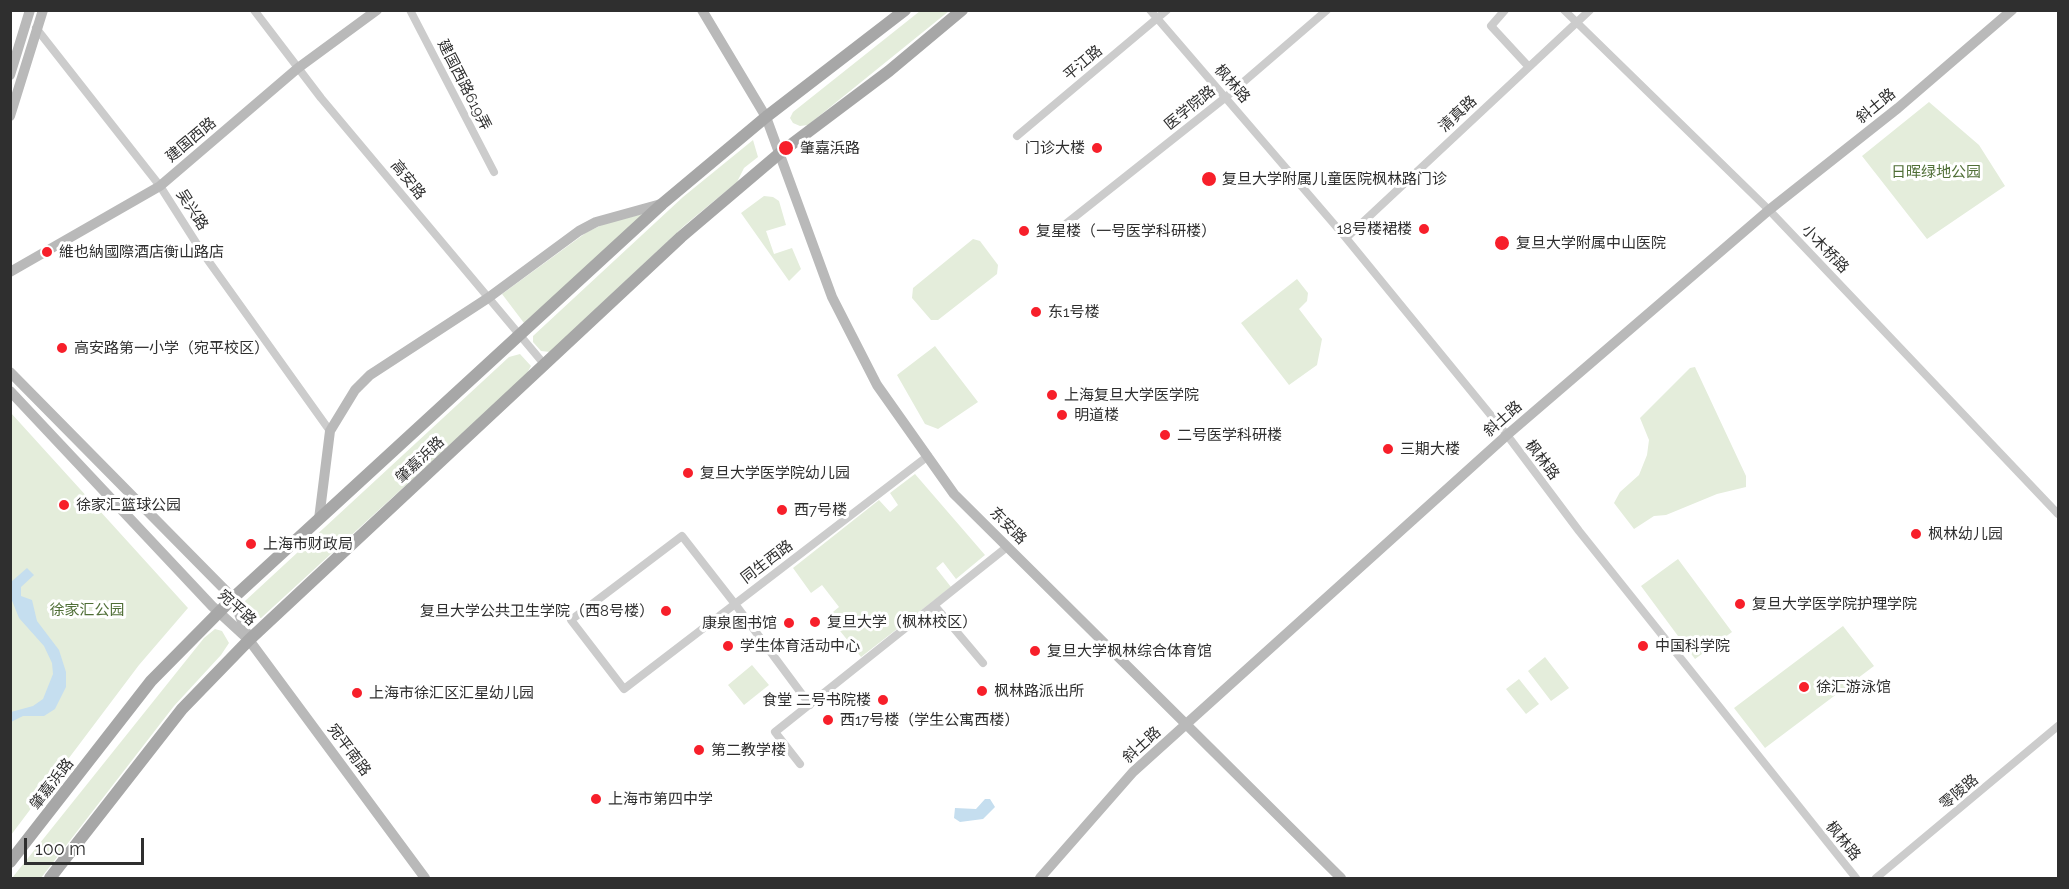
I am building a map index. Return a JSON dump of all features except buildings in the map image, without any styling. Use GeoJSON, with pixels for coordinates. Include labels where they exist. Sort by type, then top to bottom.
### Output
{"type":"FeatureCollection","features":[{"type":"Feature","properties":{"kind":"main road"},"geometry":{"type":"LineString","coordinates":[[10,116],[43,10]]}},
{"type":"Feature","properties":{"kind":"main road","name":"建国西路"},"geometry":{"type":"LineString","coordinates":[[10,272],[160,186],[298,68],[377,10]]}},
{"type":"Feature","properties":{"kind":"main road","name":"东安路"},"geometry":{"type":"LineString","coordinates":[[702,10],[766,117],[832,297],[877,385],[954,494],[1341,879]]}},
{"type":"Feature","properties":{"kind":"main road","name":"肇嘉浜路"},"geometry":{"type":"LineString","coordinates":[[10,862],[151,681],[233,598],[662,204],[766,117],[904,10]]}},
{"type":"Feature","properties":{"kind":"main road","name":"肇嘉浜路"},"geometry":{"type":"LineString","coordinates":[[50,879],[183,709],[249,640],[681,237],[780,153],[889,71],[962,10]]}},
{"type":"Feature","properties":{"kind":"main road","name":"斜土路"},"geometry":{"type":"LineString","coordinates":[[1040,879],[1133,772],[1507,435],[1769,210],[1898,108],[2012,10]]}},
{"type":"Feature","properties":{"kind":"main road"},"geometry":{"type":"LineString","coordinates":[[10,75],[27,13]]}},
{"type":"Feature","properties":{"kind":"main road","name":"肇嘉浜路"},"geometry":{"type":"LineString","coordinates":[[319,519],[330,431],[355,390],[370,375],[488,298],[579,231],[596,222],[662,204]]}},
{"type":"Feature","properties":{"kind":"main road","name":"宛平路"},"geometry":{"type":"LineString","coordinates":[[10,372],[233,598],[249,640]]}},
{"type":"Feature","properties":{"kind":"main road","name":"宛平路"},"geometry":{"type":"LineString","coordinates":[[10,391],[219,613],[249,640]]}},
{"type":"Feature","properties":{"kind":"main road","name":"宛平南路"},"geometry":{"type":"LineString","coordinates":[[249,640],[425,879]]}},
{"type":"Feature","properties":{"kind":"street","name":"高安路"},"geometry":{"type":"LineString","coordinates":[[254,10],[298,68],[544,364]]}},
{"type":"Feature","properties":{"kind":"street","name":"建国西路619弄"},"geometry":{"type":"LineString","coordinates":[[410,10],[494,172]]}},
{"type":"Feature","properties":{"kind":"street","name":"枫林路"},"geometry":{"type":"LineString","coordinates":[[1150,10],[1346,238],[1507,435],[1579,531],[1856,879]]}},
{"type":"Feature","properties":{"kind":"street","name":"平江路"},"geometry":{"type":"LineString","coordinates":[[1017,136],[1167,10]]}},
{"type":"Feature","properties":{"kind":"street","name":"医学院路"},"geometry":{"type":"LineString","coordinates":[[1067,223],[1226,97],[1327,10]]}},
{"type":"Feature","properties":{"kind":"street"},"geometry":{"type":"LineString","coordinates":[[1505,10],[1491,26],[1528,66]]}},
{"type":"Feature","properties":{"kind":"street","name":"小木桥路"},"geometry":{"type":"LineString","coordinates":[[1564,10],[1769,210],[2058,514]]}},
{"type":"Feature","properties":{"kind":"street","name":"清真路"},"geometry":{"type":"LineString","coordinates":[[1346,238],[1590,10]]}},
{"type":"Feature","properties":{"kind":"street","name":"吴兴路"},"geometry":{"type":"LineString","coordinates":[[27,13],[37,30],[160,186],[202,252],[330,431]]}},
{"type":"Feature","properties":{"kind":"street","name":"同生西路"},"geometry":{"type":"LineString","coordinates":[[735,604],[682,536],[571,620],[624,689],[735,604],[928,456]]}},
{"type":"Feature","properties":{"kind":"street"},"geometry":{"type":"LineString","coordinates":[[800,764],[776,732],[1007,547]]}},
{"type":"Feature","properties":{"kind":"street"},"geometry":{"type":"LineString","coordinates":[[735,604],[810,705]]}},
{"type":"Feature","properties":{"kind":"street"},"geometry":{"type":"LineString","coordinates":[[935,606],[983,663]]}},
{"type":"Feature","properties":{"kind":"street","name":"零陵路"},"geometry":{"type":"LineString","coordinates":[[1876,879],[2058,726]]}},
{"type":"Feature","properties":{"kind":"green space"},"geometry":{"type":"Polygon","coordinates":[[[920,11],[949,11],[808,125],[800,126],[793,123],[790,118],[793,112],[920,11]]]}},
{"type":"Feature","properties":{"kind":"green space","name":"日晖绿地公园"},"geometry":{"type":"Polygon","coordinates":[[[1929,102],[1979,145],[2005,186],[1927,239],[1862,156],[1929,102]]]}},
{"type":"Feature","properties":{"kind":"green space"},"geometry":{"type":"Polygon","coordinates":[[[753,140],[758,157],[744,168],[737,182],[685,225],[550,352],[541,351],[533,342],[533,336],[683,197],[753,140]]]}},
{"type":"Feature","properties":{"kind":"green space"},"geometry":{"type":"Polygon","coordinates":[[[764,196],[773,197],[779,201],[786,225],[766,231],[774,254],[792,248],[801,269],[789,281],[741,213],[764,196]]]}},
{"type":"Feature","properties":{"kind":"green space"},"geometry":{"type":"Polygon","coordinates":[[[646,213],[524,323],[502,294],[587,232],[604,224],[646,213]]]}},
{"type":"Feature","properties":{"kind":"green space"},"geometry":{"type":"Polygon","coordinates":[[[973,239],[980,241],[998,265],[997,274],[938,320],[931,320],[912,298],[913,288],[973,239]]]}},
{"type":"Feature","properties":{"kind":"green space"},"geometry":{"type":"Polygon","coordinates":[[[1297,279],[1308,293],[1307,301],[1299,309],[1322,339],[1317,365],[1289,385],[1241,323],[1297,279]]]}},
{"type":"Feature","properties":{"kind":"green space"},"geometry":{"type":"Polygon","coordinates":[[[935,346],[978,402],[938,429],[925,424],[897,375],[935,346]]]}},
{"type":"Feature","properties":{"kind":"green space"},"geometry":{"type":"Polygon","coordinates":[[[520,354],[531,366],[526,375],[261,618],[252,617],[244,608],[245,601],[509,357],[520,354]]]}},
{"type":"Feature","properties":{"kind":"green space"},"geometry":{"type":"Polygon","coordinates":[[[1695,367],[1746,476],[1746,487],[1717,494],[1666,515],[1654,516],[1634,529],[1614,503],[1620,492],[1639,475],[1647,455],[1649,440],[1640,418],[1690,368],[1695,367]]]}},
{"type":"Feature","properties":{"kind":"green space","name":"徐家汇公园"},"geometry":{"type":"Polygon","coordinates":[[[11,413],[188,608],[139,665],[11,835],[11,413]]]}},
{"type":"Feature","properties":{"kind":"green space"},"geometry":{"type":"Polygon","coordinates":[[[915,474],[985,555],[956,579],[943,562],[936,568],[951,587],[861,657],[828,616],[839,607],[822,585],[811,593],[793,568],[879,500],[890,512],[898,505],[890,493],[915,474]]]}},
{"type":"Feature","properties":{"kind":"green space"},"geometry":{"type":"Polygon","coordinates":[[[1678,559],[1732,632],[1695,659],[1641,586],[1678,559]]]}},
{"type":"Feature","properties":{"kind":"green space","name":"徐汇游泳馆"},"geometry":{"type":"Polygon","coordinates":[[[1843,626],[1874,666],[1765,748],[1734,708],[1843,626]]]}},
{"type":"Feature","properties":{"kind":"green space"},"geometry":{"type":"Polygon","coordinates":[[[215,629],[222,631],[229,643],[221,655],[174,706],[41,878],[12,878],[204,638],[215,629]]]}},
{"type":"Feature","properties":{"kind":"green space"},"geometry":{"type":"Polygon","coordinates":[[[1545,657],[1569,688],[1551,701],[1528,671],[1545,657]]]}},
{"type":"Feature","properties":{"kind":"green space"},"geometry":{"type":"Polygon","coordinates":[[[752,665],[769,685],[744,705],[728,685],[752,665]]]}},
{"type":"Feature","properties":{"kind":"green space"},"geometry":{"type":"Polygon","coordinates":[[[1519,679],[1539,704],[1526,714],[1506,689],[1519,679]]]}},
{"type":"Feature","properties":{"kind":"water"},"geometry":{"type":"Polygon","coordinates":[[[27,568],[34,575],[21,587],[21,596],[32,600],[37,621],[59,650],[66,672],[66,687],[55,709],[44,716],[23,716],[11,722],[11,712],[33,706],[43,699],[53,674],[52,663],[44,646],[19,618],[11,598],[11,582],[27,568]]]}},
{"type":"Feature","properties":{"kind":"water"},"geometry":{"type":"Polygon","coordinates":[[[985,799],[990,799],[995,807],[983,819],[960,822],[954,818],[955,808],[976,809],[985,799]]]}},
{"type":"Feature","properties":{"kind":"place","name":"肇嘉浜路"},"geometry":{"type":"Point","coordinates":[786,148]}},
{"type":"Feature","properties":{"kind":"place","name":"门诊大楼"},"geometry":{"type":"Point","coordinates":[1097,148]}},
{"type":"Feature","properties":{"kind":"place","name":"复旦大学附属儿童医院枫林路门诊"},"geometry":{"type":"Point","coordinates":[1209,179]}},
{"type":"Feature","properties":{"kind":"place","name":"18号楼裙楼"},"geometry":{"type":"Point","coordinates":[1424,229]}},
{"type":"Feature","properties":{"kind":"place","name":"复星楼（一号医学科研楼）"},"geometry":{"type":"Point","coordinates":[1024,231]}},
{"type":"Feature","properties":{"kind":"place","name":"复旦大学附属中山医院"},"geometry":{"type":"Point","coordinates":[1502,243]}},
{"type":"Feature","properties":{"kind":"place","name":"維也納國際酒店衡山路店"},"geometry":{"type":"Point","coordinates":[47,252]}},
{"type":"Feature","properties":{"kind":"place","name":"东1号楼"},"geometry":{"type":"Point","coordinates":[1036,312]}},
{"type":"Feature","properties":{"kind":"place","name":"高安路第一小学（宛平校区）"},"geometry":{"type":"Point","coordinates":[62,348]}},
{"type":"Feature","properties":{"kind":"place","name":"上海复旦大学医学院"},"geometry":{"type":"Point","coordinates":[1052,395]}},
{"type":"Feature","properties":{"kind":"place","name":"明道楼"},"geometry":{"type":"Point","coordinates":[1062,415]}},
{"type":"Feature","properties":{"kind":"place","name":"二号医学科研楼"},"geometry":{"type":"Point","coordinates":[1165,435]}},
{"type":"Feature","properties":{"kind":"place","name":"三期大楼"},"geometry":{"type":"Point","coordinates":[1388,449]}},
{"type":"Feature","properties":{"kind":"place","name":"复旦大学医学院幼儿园"},"geometry":{"type":"Point","coordinates":[688,473]}},
{"type":"Feature","properties":{"kind":"place","name":"徐家汇篮球公园"},"geometry":{"type":"Point","coordinates":[64,505]}},
{"type":"Feature","properties":{"kind":"place","name":"西7号楼"},"geometry":{"type":"Point","coordinates":[782,510]}},
{"type":"Feature","properties":{"kind":"place","name":"枫林幼儿园"},"geometry":{"type":"Point","coordinates":[1916,534]}},
{"type":"Feature","properties":{"kind":"place","name":"上海市财政局"},"geometry":{"type":"Point","coordinates":[251,544]}},
{"type":"Feature","properties":{"kind":"place","name":"复旦大学医学院护理学院"},"geometry":{"type":"Point","coordinates":[1740,604]}},
{"type":"Feature","properties":{"kind":"place","name":"复旦大学公共卫生学院（西8号楼）"},"geometry":{"type":"Point","coordinates":[666,611]}},
{"type":"Feature","properties":{"kind":"place","name":"复旦大学（枫林校区）"},"geometry":{"type":"Point","coordinates":[815,622]}},
{"type":"Feature","properties":{"kind":"place","name":"康泉图书馆"},"geometry":{"type":"Point","coordinates":[789,623]}},
{"type":"Feature","properties":{"kind":"place","name":"学生体育活动中心"},"geometry":{"type":"Point","coordinates":[728,646]}},
{"type":"Feature","properties":{"kind":"place","name":"中国科学院"},"geometry":{"type":"Point","coordinates":[1643,646]}},
{"type":"Feature","properties":{"kind":"place","name":"复旦大学枫林综合体育馆"},"geometry":{"type":"Point","coordinates":[1035,651]}},
{"type":"Feature","properties":{"kind":"place","name":"徐汇游泳馆"},"geometry":{"type":"Point","coordinates":[1804,687]}},
{"type":"Feature","properties":{"kind":"place","name":"枫林路派出所"},"geometry":{"type":"Point","coordinates":[982,691]}},
{"type":"Feature","properties":{"kind":"place","name":"上海市徐汇区汇星幼儿园"},"geometry":{"type":"Point","coordinates":[357,693]}},
{"type":"Feature","properties":{"kind":"place","name":"食堂 二号书院楼"},"geometry":{"type":"Point","coordinates":[883,700]}},
{"type":"Feature","properties":{"kind":"place","name":"西17号楼（学生公寓西楼）"},"geometry":{"type":"Point","coordinates":[828,720]}},
{"type":"Feature","properties":{"kind":"place","name":"第二教学楼"},"geometry":{"type":"Point","coordinates":[699,750]}},
{"type":"Feature","properties":{"kind":"place","name":"上海市第四中学"},"geometry":{"type":"Point","coordinates":[596,799]}}]}
